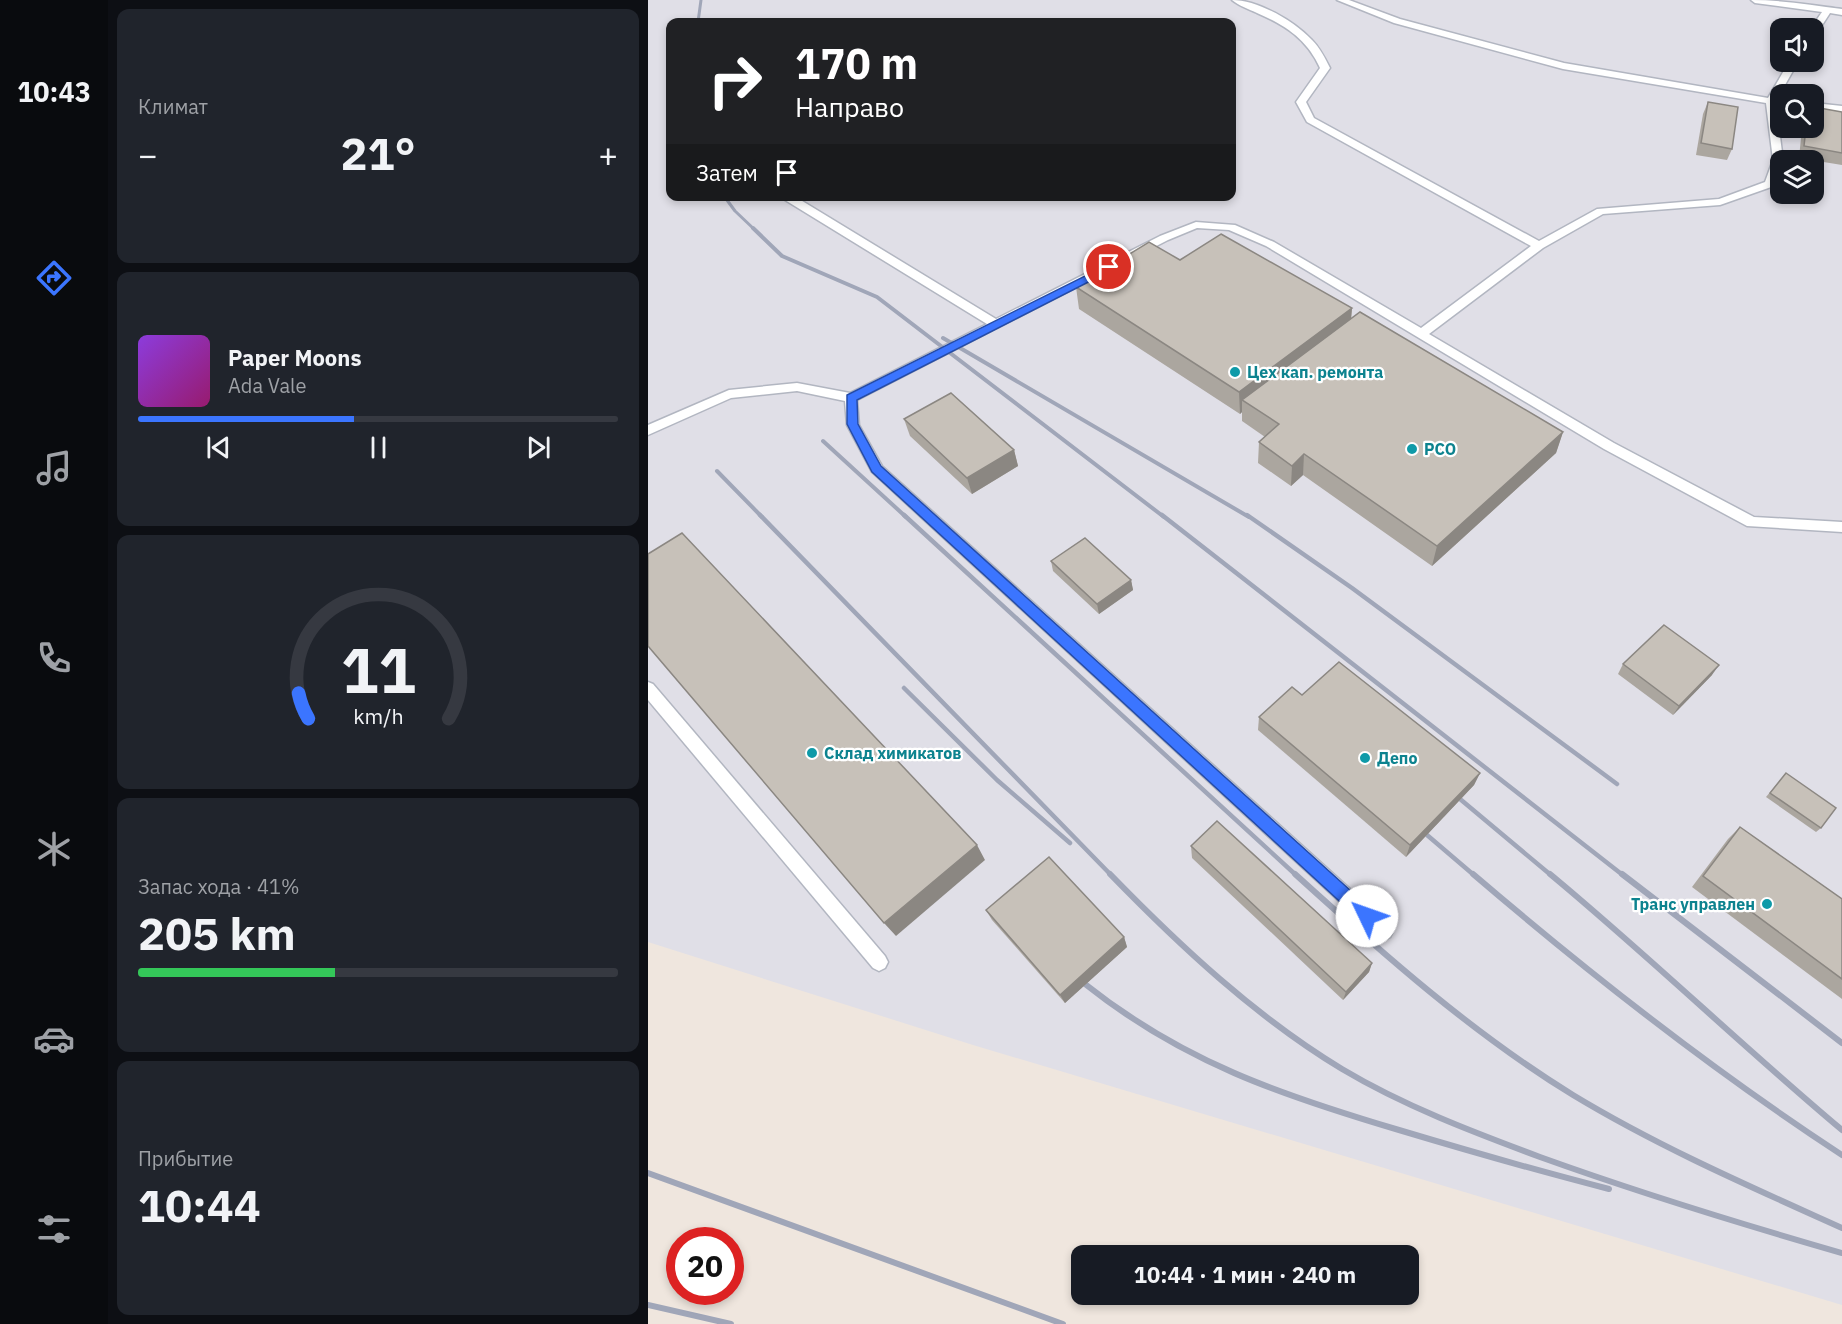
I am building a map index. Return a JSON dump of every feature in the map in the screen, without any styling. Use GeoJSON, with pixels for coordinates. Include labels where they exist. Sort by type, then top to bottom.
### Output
{"type":"FeatureCollection","features":[{"type":"Feature","properties":{"kind":"lane"},"geometry":{"type":"LineString","coordinates":[[1236,0],[1305,36],[1319,52],[1325,69],[1302,102],[1310,120],[1539,246]]}},
{"type":"Feature","properties":{"kind":"lane"},"geometry":{"type":"LineString","coordinates":[[1341,0],[1397,21],[1563,66],[1770,101]]}},
{"type":"Feature","properties":{"kind":"lane"},"geometry":{"type":"LineString","coordinates":[[1755,0],[1777,1],[1842,12]]}},
{"type":"Feature","properties":{"kind":"lane"},"geometry":{"type":"LineString","coordinates":[[1822,18],[1828,9]]}},
{"type":"Feature","properties":{"kind":"lane"},"geometry":{"type":"LineString","coordinates":[[1824,107],[1842,109]]}},
{"type":"Feature","properties":{"kind":"lane"},"geometry":{"type":"LineString","coordinates":[[1421,334],[1539,246],[1601,211],[1720,202],[1770,184],[1778,160],[1777,138]]}},
{"type":"Feature","properties":{"kind":"lane"},"geometry":{"type":"LineString","coordinates":[[794,201],[996,324]]}},
{"type":"Feature","properties":{"kind":"lane"},"geometry":{"type":"LineString","coordinates":[[648,430],[729,394],[797,387],[851,398],[1164,237],[1196,225],[1231,227],[1270,244],[1609,446],[1752,522],[1842,527]]}},
{"type":"Feature","properties":{"kind":"lane"},"geometry":{"type":"LineString","coordinates":[[851,398],[853,424],[877,469],[1384,931]]}},
{"type":"Feature","properties":{"kind":"lane"},"geometry":{"type":"LineString","coordinates":[[648,689],[879,962]]}},
{"type":"Feature","properties":{"kind":"shaded area"},"geometry":{"type":"Polygon","coordinates":[[[648,0],[1842,0],[1842,1305],[973,1045],[648,942],[648,0]]]}},
{"type":"Feature","properties":{"kind":"building"},"geometry":{"type":"Polygon","coordinates":[[[1708,102],[1738,107],[1732,149],[1701,143],[1708,102]]]}},
{"type":"Feature","properties":{"kind":"building"},"geometry":{"type":"Polygon","coordinates":[[[1824,109],[1842,112],[1842,153],[1804,146],[1805,138],[1824,138],[1824,109]]]}},
{"type":"Feature","properties":{"kind":"building","name":"Цех кап. ремонта"},"geometry":{"type":"Polygon","coordinates":[[[1221,234],[1352,308],[1239,392],[1076,287],[1149,242],[1180,260],[1221,234]]]}},
{"type":"Feature","properties":{"kind":"building","name":"РСО"},"geometry":{"type":"Polygon","coordinates":[[[1360,312],[1563,432],[1437,546],[1304,454],[1292,466],[1259,442],[1279,424],[1242,400],[1360,312]]]}},
{"type":"Feature","properties":{"kind":"building"},"geometry":{"type":"Polygon","coordinates":[[[951,393],[1014,450],[967,478],[904,419],[951,393]]]}},
{"type":"Feature","properties":{"kind":"building","name":"Склад химикатов"},"geometry":{"type":"Polygon","coordinates":[[[682,533],[977,845],[884,923],[648,646],[648,554],[682,533]]]}},
{"type":"Feature","properties":{"kind":"building"},"geometry":{"type":"Polygon","coordinates":[[[1085,538],[1131,580],[1097,604],[1051,561],[1085,538]]]}},
{"type":"Feature","properties":{"kind":"building"},"geometry":{"type":"Polygon","coordinates":[[[1664,625],[1719,665],[1679,706],[1623,664],[1664,625]]]}},
{"type":"Feature","properties":{"kind":"building","name":"Депо"},"geometry":{"type":"Polygon","coordinates":[[[1339,662],[1480,773],[1410,845],[1259,717],[1292,687],[1302,695],[1339,662]]]}},
{"type":"Feature","properties":{"kind":"building"},"geometry":{"type":"Polygon","coordinates":[[[1786,773],[1836,808],[1821,828],[1770,793],[1786,773]]]}},
{"type":"Feature","properties":{"kind":"building"},"geometry":{"type":"Polygon","coordinates":[[[1217,821],[1372,963],[1346,992],[1191,846],[1217,821]]]}},
{"type":"Feature","properties":{"kind":"building","name":"Транс управлен"},"geometry":{"type":"Polygon","coordinates":[[[1740,827],[1842,899],[1842,979],[1703,876],[1740,827]]]}},
{"type":"Feature","properties":{"kind":"building"},"geometry":{"type":"Polygon","coordinates":[[[1049,857],[1124,937],[1060,995],[986,910],[1049,857]]]}},
{"type":"Feature","properties":{"kind":"railway"},"geometry":{"type":"LineString","coordinates":[[699,18],[701,0]]}},
{"type":"Feature","properties":{"kind":"railway"},"geometry":{"type":"LineString","coordinates":[[728,201],[755,230]]}},
{"type":"Feature","properties":{"kind":"railway"},"geometry":{"type":"LineString","coordinates":[[753,228],[782,256],[877,297],[1164,517]]}},
{"type":"Feature","properties":{"kind":"railway"},"geometry":{"type":"LineString","coordinates":[[943,338],[1249,517]]}},
{"type":"Feature","properties":{"kind":"railway"},"geometry":{"type":"LineString","coordinates":[[823,441],[906,517]]}},
{"type":"Feature","properties":{"kind":"railway"},"geometry":{"type":"LineString","coordinates":[[717,471],[762,517]]}},
{"type":"Feature","properties":{"kind":"railway"},"geometry":{"type":"LineString","coordinates":[[760,515],[1112,876]]}},
{"type":"Feature","properties":{"kind":"railway"},"geometry":{"type":"LineString","coordinates":[[904,515],[1297,876]]}},
{"type":"Feature","properties":{"kind":"railway"},"geometry":{"type":"LineString","coordinates":[[1162,515],[1624,876]]}},
{"type":"Feature","properties":{"kind":"railway"},"geometry":{"type":"LineString","coordinates":[[1247,515],[1352,588],[1617,784]]}},
{"type":"Feature","properties":{"kind":"railway"},"geometry":{"type":"LineString","coordinates":[[904,688],[997,780],[1070,843]]}},
{"type":"Feature","properties":{"kind":"railway"},"geometry":{"type":"LineString","coordinates":[[1460,799],[1552,876]]}},
{"type":"Feature","properties":{"kind":"railway"},"geometry":{"type":"LineString","coordinates":[[1427,835],[1475,876]]}},
{"type":"Feature","properties":{"kind":"railway"},"geometry":{"type":"LineString","coordinates":[[1295,874],[1361,933],[1464,1019],[1573,1095],[1672,1149],[1842,1228]]}},
{"type":"Feature","properties":{"kind":"railway"},"geometry":{"type":"LineString","coordinates":[[1473,874],[1562,949],[1653,1020],[1746,1089],[1842,1155]]}},
{"type":"Feature","properties":{"kind":"railway"},"geometry":{"type":"LineString","coordinates":[[1550,874],[1842,1130]]}},
{"type":"Feature","properties":{"kind":"railway"},"geometry":{"type":"LineString","coordinates":[[1622,874],[1842,1043]]}},
{"type":"Feature","properties":{"kind":"railway"},"geometry":{"type":"LineString","coordinates":[[1112,876],[1191,954],[1279,1027],[1342,1069],[1390,1095],[1540,1157],[1691,1208],[1842,1253]]}},
{"type":"Feature","properties":{"kind":"railway"},"geometry":{"type":"LineString","coordinates":[[1085,984],[1159,1035],[1234,1073],[1274,1089],[1399,1130],[1609,1189]]}},
{"type":"Feature","properties":{"kind":"railway"},"geometry":{"type":"LineString","coordinates":[[648,1173],[1063,1324]]}},
{"type":"Feature","properties":{"kind":"railway"},"geometry":{"type":"LineString","coordinates":[[648,1305],[731,1324]]}},
{"type":"Feature","properties":{"kind":"place","name":"Цех кап. ремонта"},"geometry":{"type":"Point","coordinates":[1235,372]}},
{"type":"Feature","properties":{"kind":"place","name":"РСО"},"geometry":{"type":"Point","coordinates":[1412,449]}},
{"type":"Feature","properties":{"kind":"place","name":"Склад химикатов"},"geometry":{"type":"Point","coordinates":[812,753]}},
{"type":"Feature","properties":{"kind":"place","name":"Депо"},"geometry":{"type":"Point","coordinates":[1365,758]}},
{"type":"Feature","properties":{"kind":"place","name":"Транс управлен"},"geometry":{"type":"Point","coordinates":[1767,904]}},
{"type":"Feature","properties":{"kind":"route"},"geometry":{"type":"LineString","coordinates":[[1109,267],[851,398],[853,424],[877,469],[1367,916]]}}]}
